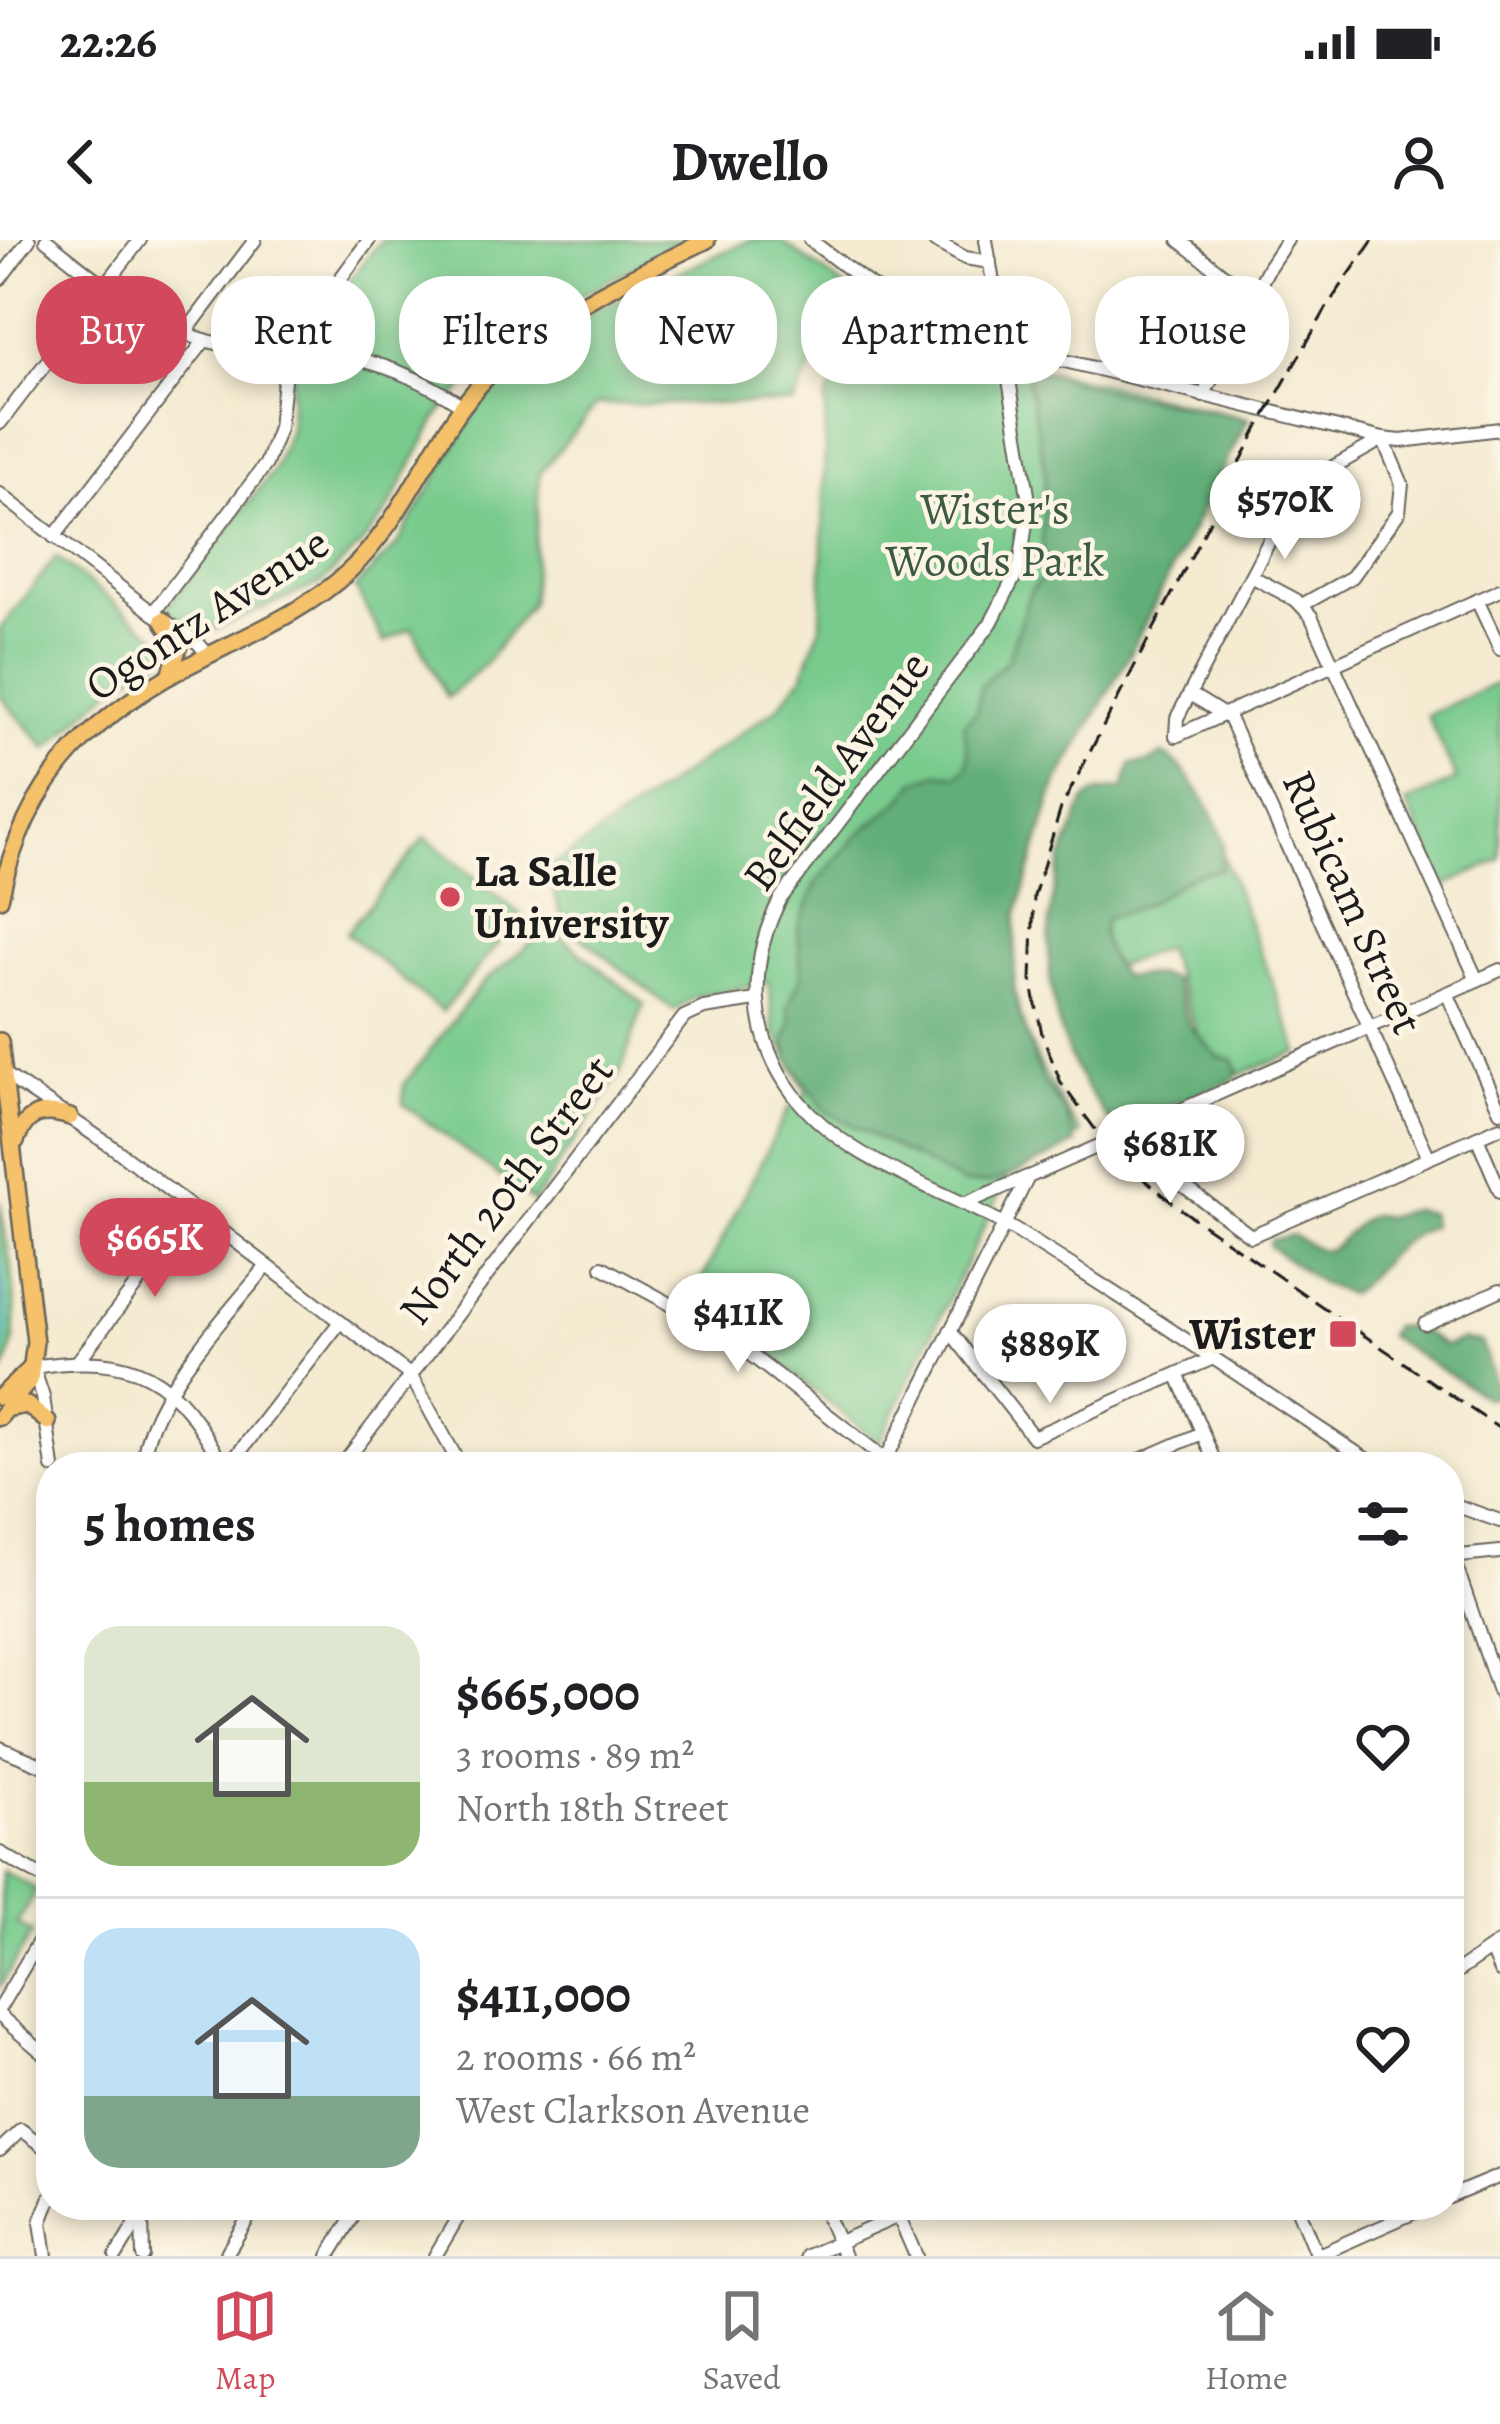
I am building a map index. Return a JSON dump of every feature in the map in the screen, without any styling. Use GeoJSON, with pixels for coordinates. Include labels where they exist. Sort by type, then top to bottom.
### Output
{"type":"FeatureCollection","features":[{"type":"Feature","properties":{"kind":"main road","name":"Ogontz Avenue"},"geometry":{"type":"LineString","coordinates":[[0,899],[21,830],[69,754],[104,717],[146,687],[262,630],[346,575],[405,503],[463,406],[516,350],[562,316],[707,240]]}},
{"type":"Feature","properties":{"kind":"main road"},"geometry":{"type":"LineString","coordinates":[[158,616],[179,646],[170,676]]}},
{"type":"Feature","properties":{"kind":"main road"},"geometry":{"type":"LineString","coordinates":[[0,1041],[34,1324],[33,1367],[3,1408]]}},
{"type":"Feature","properties":{"kind":"main road"},"geometry":{"type":"LineString","coordinates":[[14,1150],[22,1126],[33,1114],[70,1117]]}},
{"type":"Feature","properties":{"kind":"main road"},"geometry":{"type":"LineString","coordinates":[[3,1408],[27,1405],[48,1422]]}},
{"type":"Feature","properties":{"kind":"street"},"geometry":{"type":"LineString","coordinates":[[0,279],[29,240]]}},
{"type":"Feature","properties":{"kind":"street"},"geometry":{"type":"LineString","coordinates":[[46,240],[92,276]]}},
{"type":"Feature","properties":{"kind":"street"},"geometry":{"type":"LineString","coordinates":[[113,276],[140,240]]}},
{"type":"Feature","properties":{"kind":"street"},"geometry":{"type":"LineString","coordinates":[[187,329],[255,240]]}},
{"type":"Feature","properties":{"kind":"street"},"geometry":{"type":"LineString","coordinates":[[342,276],[369,240]]}},
{"type":"Feature","properties":{"kind":"street"},"geometry":{"type":"LineString","coordinates":[[810,240],[858,276]]}},
{"type":"Feature","properties":{"kind":"street"},"geometry":{"type":"LineString","coordinates":[[933,240],[965,258],[990,262]]}},
{"type":"Feature","properties":{"kind":"street","name":"Belfield Avenue"},"geometry":{"type":"LineString","coordinates":[[986,240],[992,276]]}},
{"type":"Feature","properties":{"kind":"street"},"geometry":{"type":"LineString","coordinates":[[1178,240],[1224,276]]}},
{"type":"Feature","properties":{"kind":"street"},"geometry":{"type":"LineString","coordinates":[[1265,276],[1287,240]]}},
{"type":"Feature","properties":{"kind":"street"},"geometry":{"type":"LineString","coordinates":[[187,334],[211,341]]}},
{"type":"Feature","properties":{"kind":"street"},"geometry":{"type":"LineString","coordinates":[[55,537],[205,340]]}},
{"type":"Feature","properties":{"kind":"street"},"geometry":{"type":"LineString","coordinates":[[1071,363],[1383,439],[1500,429]]}},
{"type":"Feature","properties":{"kind":"street"},"geometry":{"type":"LineString","coordinates":[[375,364],[423,382],[463,406]]}},
{"type":"Feature","properties":{"kind":"street"},"geometry":{"type":"LineString","coordinates":[[0,423],[36,376]]}},
{"type":"Feature","properties":{"kind":"street"},"geometry":{"type":"LineString","coordinates":[[158,616],[272,452],[284,384]]}},
{"type":"Feature","properties":{"kind":"street","name":"Belfield Avenue"},"geometry":{"type":"LineString","coordinates":[[1011,384],[1029,501],[1026,541],[1016,577],[991,623],[781,898],[760,950],[756,1000],[774,1063],[807,1110],[862,1151],[1003,1224],[1355,1452]]}},
{"type":"Feature","properties":{"kind":"street"},"geometry":{"type":"LineString","coordinates":[[1204,396],[1210,384]]}},
{"type":"Feature","properties":{"kind":"street"},"geometry":{"type":"LineString","coordinates":[[1383,439],[1302,488],[1286,508],[1175,724],[1176,736],[1500,590]]}},
{"type":"Feature","properties":{"kind":"street"},"geometry":{"type":"LineString","coordinates":[[1302,605],[1352,577],[1399,512],[1402,484],[1383,439]]}},
{"type":"Feature","properties":{"kind":"street"},"geometry":{"type":"LineString","coordinates":[[0,494],[208,655]]}},
{"type":"Feature","properties":{"kind":"street"},"geometry":{"type":"LineString","coordinates":[[1251,576],[1302,605],[1477,980]]}},
{"type":"Feature","properties":{"kind":"street"},"geometry":{"type":"LineString","coordinates":[[1477,600],[1500,649]]}},
{"type":"Feature","properties":{"kind":"street"},"geometry":{"type":"LineString","coordinates":[[1190,694],[1226,714]]}},
{"type":"Feature","properties":{"kind":"street","name":"Rubicam Street"},"geometry":{"type":"LineString","coordinates":[[1226,714],[1430,1158]]}},
{"type":"Feature","properties":{"kind":"street"},"geometry":{"type":"LineString","coordinates":[[964,1204],[1500,970]]}},
{"type":"Feature","properties":{"kind":"street"},"geometry":{"type":"LineString","coordinates":[[1447,993],[1500,1111]]}},
{"type":"Feature","properties":{"kind":"street","name":"North 20th Street"},"geometry":{"type":"LineString","coordinates":[[353,1452],[684,1017],[704,1008],[756,1000]]}},
{"type":"Feature","properties":{"kind":"street"},"geometry":{"type":"LineString","coordinates":[[2,1071],[70,1117],[411,1376],[453,1452]]}},
{"type":"Feature","properties":{"kind":"street"},"geometry":{"type":"LineString","coordinates":[[1132,1131],[1153,1163],[1252,1236],[1500,1127]]}},
{"type":"Feature","properties":{"kind":"street"},"geometry":{"type":"LineString","coordinates":[[1477,1137],[1500,1191]]}},
{"type":"Feature","properties":{"kind":"street"},"geometry":{"type":"LineString","coordinates":[[890,1452],[1028,1177]]}},
{"type":"Feature","properties":{"kind":"street"},"geometry":{"type":"LineString","coordinates":[[78,1361],[194,1210]]}},
{"type":"Feature","properties":{"kind":"street"},"geometry":{"type":"LineString","coordinates":[[146,1452],[148,1429],[172,1390],[266,1266]]}},
{"type":"Feature","properties":{"kind":"street"},"geometry":{"type":"LineString","coordinates":[[602,1267],[720,1331],[868,1452]]}},
{"type":"Feature","properties":{"kind":"street"},"geometry":{"type":"LineString","coordinates":[[1425,1324],[1500,1290]]}},
{"type":"Feature","properties":{"kind":"street"},"geometry":{"type":"LineString","coordinates":[[237,1452],[340,1322]]}},
{"type":"Feature","properties":{"kind":"street"},"geometry":{"type":"LineString","coordinates":[[950,1331],[1033,1437],[1211,1359]]}},
{"type":"Feature","properties":{"kind":"street"},"geometry":{"type":"LineString","coordinates":[[51,1452],[33,1367],[78,1361],[133,1369],[172,1390],[195,1416],[216,1452]]}},
{"type":"Feature","properties":{"kind":"street"},"geometry":{"type":"LineString","coordinates":[[1178,1376],[1210,1452]]}},
{"type":"Feature","properties":{"kind":"street"},"geometry":{"type":"LineString","coordinates":[[1158,1452],[1202,1433]]}},
{"type":"Feature","properties":{"kind":"street"},"geometry":{"type":"LineString","coordinates":[[1464,1509],[1500,1521]]}},
{"type":"Feature","properties":{"kind":"street"},"geometry":{"type":"LineString","coordinates":[[1464,1556],[1500,1552]]}},
{"type":"Feature","properties":{"kind":"street"},"geometry":{"type":"LineString","coordinates":[[1464,1593],[1500,1694]]}},
{"type":"Feature","properties":{"kind":"street"},"geometry":{"type":"LineString","coordinates":[[0,1748],[36,1762]]}},
{"type":"Feature","properties":{"kind":"street"},"geometry":{"type":"LineString","coordinates":[[1,1856],[36,1874]]}},
{"type":"Feature","properties":{"kind":"street"},"geometry":{"type":"LineString","coordinates":[[0,2007],[36,1946]]}},
{"type":"Feature","properties":{"kind":"street"},"geometry":{"type":"LineString","coordinates":[[1464,1967],[1495,1946],[1500,1971]]}},
{"type":"Feature","properties":{"kind":"street"},"geometry":{"type":"LineString","coordinates":[[0,2016],[36,2047]]}},
{"type":"Feature","properties":{"kind":"street"},"geometry":{"type":"LineString","coordinates":[[0,2150],[22,2130],[36,2141]]}},
{"type":"Feature","properties":{"kind":"street"},"geometry":{"type":"LineString","coordinates":[[1464,2191],[1500,2176]]}},
{"type":"Feature","properties":{"kind":"street"},"geometry":{"type":"LineString","coordinates":[[41,2220],[46,2256]]}},
{"type":"Feature","properties":{"kind":"street"},"geometry":{"type":"LineString","coordinates":[[116,2256],[136,2220]]}},
{"type":"Feature","properties":{"kind":"street"},"geometry":{"type":"LineString","coordinates":[[143,2220],[143,2256]]}},
{"type":"Feature","properties":{"kind":"street"},"geometry":{"type":"LineString","coordinates":[[226,2256],[247,2220]]}},
{"type":"Feature","properties":{"kind":"street"},"geometry":{"type":"LineString","coordinates":[[329,2256],[351,2220]]}},
{"type":"Feature","properties":{"kind":"street"},"geometry":{"type":"LineString","coordinates":[[435,2256],[456,2220]]}},
{"type":"Feature","properties":{"kind":"street"},"geometry":{"type":"LineString","coordinates":[[828,2220],[844,2256]]}},
{"type":"Feature","properties":{"kind":"street"},"geometry":{"type":"LineString","coordinates":[[807,2256],[892,2220]]}},
{"type":"Feature","properties":{"kind":"street"},"geometry":{"type":"LineString","coordinates":[[900,2220],[916,2256]]}},
{"type":"Feature","properties":{"kind":"street"},"geometry":{"type":"LineString","coordinates":[[1302,2220],[1317,2256],[1397,2220]]}},
{"type":"Feature","properties":{"kind":"green space"},"geometry":{"type":"Polygon","coordinates":[[[381,240],[685,240],[591,290],[591,276],[399,276],[399,384],[467,384],[439,414],[385,515],[321,583],[210,631],[196,628],[164,609],[274,470],[290,428],[291,384],[375,384],[375,276],[353,276],[381,240]]]}},
{"type":"Feature","properties":{"kind":"green space","name":"Wister's Woods Park"},"geometry":{"type":"Polygon","coordinates":[[[750,240],[780,240],[830,276],[801,276],[803,384],[794,403],[597,404],[540,473],[531,603],[484,665],[447,698],[412,628],[384,642],[355,587],[396,546],[479,405],[500,384],[591,384],[591,312],[615,301],[615,384],[777,384],[777,276],[670,276],[750,240]]]}},
{"type":"Feature","properties":{"kind":"green space","name":"Wister's Woods Park"},"geometry":{"type":"Polygon","coordinates":[[[1071,376],[1249,418],[1070,756],[1032,845],[1019,890],[1011,934],[1012,976],[1021,1019],[1037,1059],[1081,1134],[1011,1171],[879,1443],[743,1333],[691,1301],[788,1109],[807,1093],[774,1031],[769,982],[694,997],[674,1011],[564,923],[547,870],[777,708],[802,677],[821,625],[826,400],[834,384],[1071,384],[1071,376]]]}},
{"type":"Feature","properties":{"kind":"green space"},"geometry":{"type":"Polygon","coordinates":[[[1071,380],[1244,419],[1127,659],[1055,787],[1016,918],[1014,989],[1019,1012],[1043,1083],[1066,1113],[1076,1144],[991,1183],[964,1184],[826,1111],[788,1059],[786,1037],[792,1024],[788,1006],[801,977],[798,928],[817,882],[916,781],[938,773],[957,775],[967,764],[964,723],[976,712],[981,686],[1008,659],[1030,592],[1045,574],[1045,469],[1028,384],[1071,384],[1071,380]]]}},
{"type":"Feature","properties":{"kind":"green space"},"geometry":{"type":"Polygon","coordinates":[[[56,557],[169,646],[166,657],[114,687],[47,749],[0,696],[0,629],[56,557]]]}},
{"type":"Feature","properties":{"kind":"green space"},"geometry":{"type":"Polygon","coordinates":[[[1500,682],[1500,860],[1444,886],[1406,803],[1457,779],[1427,715],[1500,682]]]}},
{"type":"Feature","properties":{"kind":"green space"},"geometry":{"type":"Polygon","coordinates":[[[1162,754],[1189,778],[1214,818],[1223,840],[1221,869],[1193,875],[1145,905],[1105,919],[1104,942],[1124,977],[1173,979],[1190,1026],[1219,1057],[1233,1059],[1239,1074],[1118,1126],[1094,1099],[1063,1038],[1049,968],[1053,896],[1085,801],[1096,793],[1124,788],[1131,764],[1148,763],[1162,754]]]}},
{"type":"Feature","properties":{"kind":"green space"},"geometry":{"type":"Polygon","coordinates":[[[425,837],[521,915],[442,1012],[346,933],[425,837]]]}},
{"type":"Feature","properties":{"kind":"green space"},"geometry":{"type":"Polygon","coordinates":[[[1223,856],[1299,1052],[1217,1083],[1165,948],[1111,968],[1088,908],[1223,856]]]}},
{"type":"Feature","properties":{"kind":"green space"},"geometry":{"type":"Polygon","coordinates":[[[550,928],[644,1004],[621,1071],[534,1202],[403,1104],[404,1084],[483,982],[550,928]]]}},
{"type":"Feature","properties":{"kind":"green space"},"geometry":{"type":"Polygon","coordinates":[[[0,1201],[15,1315],[9,1359],[0,1378],[0,1201]]]}},
{"type":"Feature","properties":{"kind":"green space"},"geometry":{"type":"Polygon","coordinates":[[[1415,1210],[1430,1213],[1432,1226],[1406,1239],[1349,1294],[1322,1284],[1269,1246],[1271,1240],[1293,1235],[1327,1250],[1369,1216],[1415,1210]]]}},
{"type":"Feature","properties":{"kind":"green space"},"geometry":{"type":"Polygon","coordinates":[[[1415,1326],[1444,1346],[1463,1340],[1481,1342],[1495,1395],[1487,1398],[1388,1336],[1393,1327],[1415,1326]]]}},
{"type":"Feature","properties":{"kind":"green space"},"geometry":{"type":"Polygon","coordinates":[[[2,1870],[36,1892],[17,1924],[32,1933],[0,1987],[2,1870]]]}},
{"type":"Feature","properties":{"kind":"waterway"},"geometry":{"type":"LineString","coordinates":[[0,1255],[8,1325],[0,1359]]}},
{"type":"Feature","properties":{"kind":"railway"},"geometry":{"type":"LineString","coordinates":[[1373,240],[1330,302],[1258,428],[1061,808],[1034,896],[1031,980],[1042,1034],[1061,1083],[1112,1152],[1179,1208],[1500,1429]]}},
{"type":"Feature","properties":{"kind":"place","name":"La Salle University"},"geometry":{"type":"Point","coordinates":[450,897]}},
{"type":"Feature","properties":{"kind":"place","name":"Wister"},"geometry":{"type":"Point","coordinates":[1343,1334]}}]}
